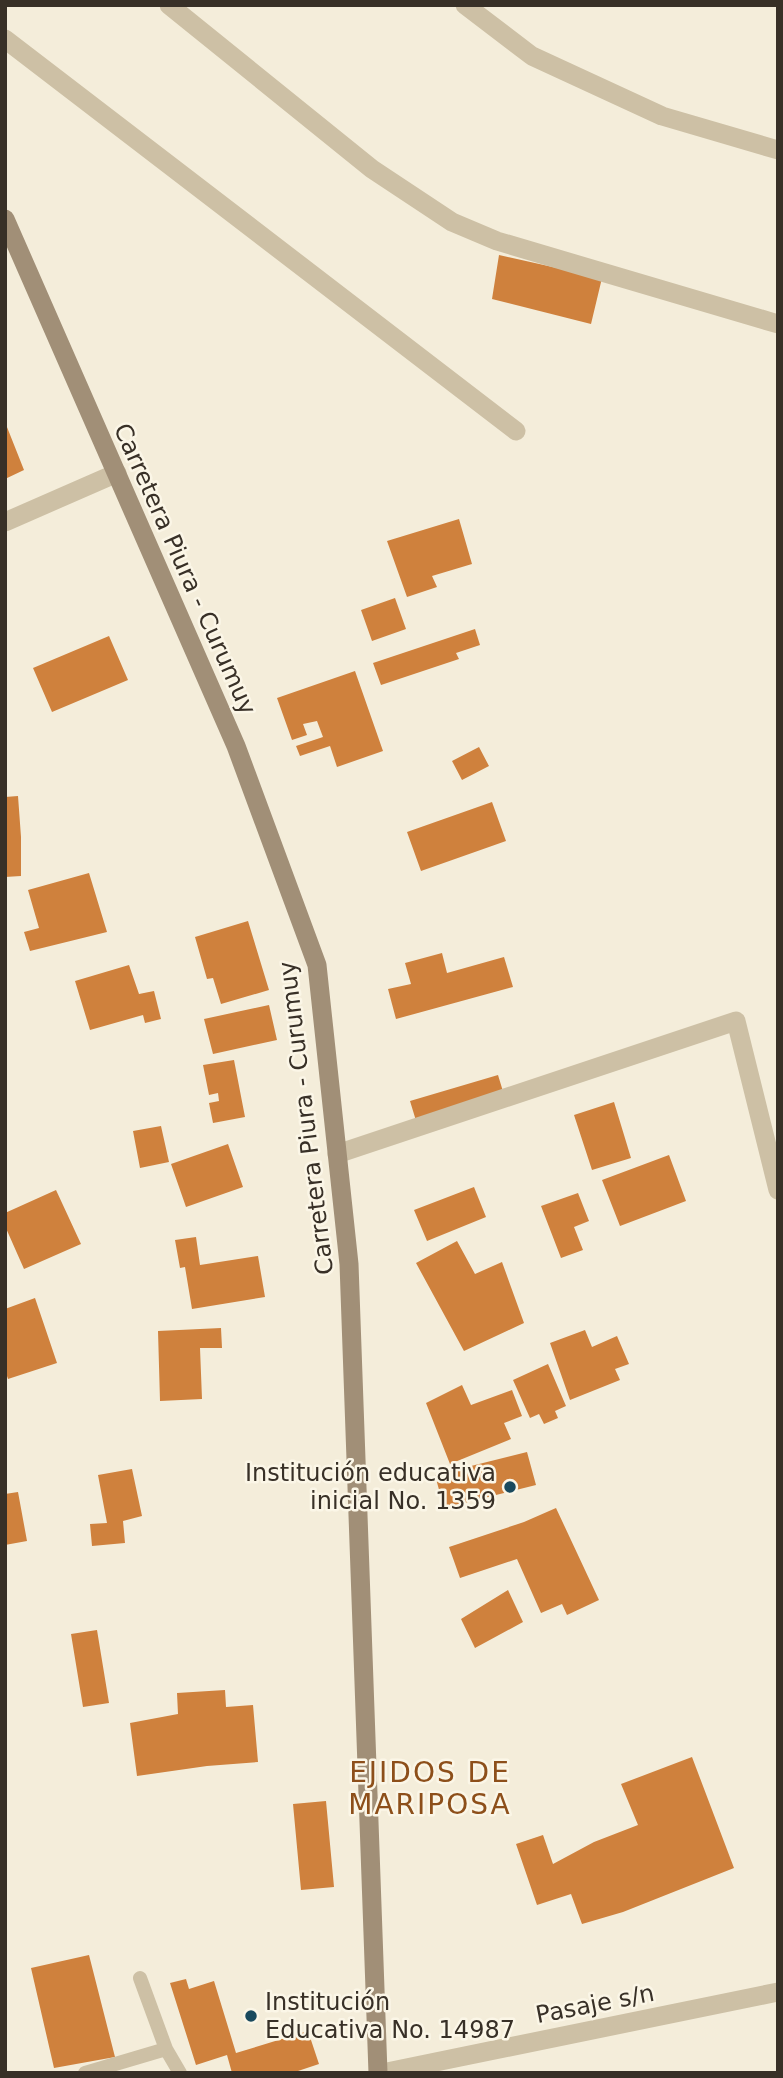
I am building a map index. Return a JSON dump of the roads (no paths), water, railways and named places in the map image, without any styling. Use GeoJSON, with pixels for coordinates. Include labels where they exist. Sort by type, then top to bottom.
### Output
{"type":"FeatureCollection","features":[{"type":"Feature","properties":{"kind":"main road","name":"Carretera Piura - Curumuy"},"geometry":{"type":"LineString","coordinates":[[5,219],[236,746],[317,965],[349,1264],[380,2073]]}},
{"type":"Feature","properties":{"kind":"street"},"geometry":{"type":"LineString","coordinates":[[169,5],[372,169],[452,222],[497,241],[778,324]]}},
{"type":"Feature","properties":{"kind":"street"},"geometry":{"type":"LineString","coordinates":[[465,5],[532,56],[662,116],[778,150]]}},
{"type":"Feature","properties":{"kind":"street"},"geometry":{"type":"LineString","coordinates":[[5,39],[516,431]]}},
{"type":"Feature","properties":{"kind":"street"},"geometry":{"type":"LineString","coordinates":[[5,523],[117,473]]}},
{"type":"Feature","properties":{"kind":"street"},"geometry":{"type":"LineString","coordinates":[[337,1154],[736,1021],[778,1190]]}},
{"type":"Feature","properties":{"kind":"street","name":"Pasaje s/n"},"geometry":{"type":"LineString","coordinates":[[380,2073],[778,1992]]}},
{"type":"Feature","properties":{"kind":"lane"},"geometry":{"type":"LineString","coordinates":[[141,1978],[166,2049],[180,2073]]}},
{"type":"Feature","properties":{"kind":"lane"},"geometry":{"type":"LineString","coordinates":[[85,2073],[166,2049]]}},
{"type":"Feature","properties":{"kind":"place","name":"Institución educativa inicial No. 1359"},"geometry":{"type":"Point","coordinates":[510,1487]}},
{"type":"Feature","properties":{"kind":"place","name":"Institución Educativa No. 14987"},"geometry":{"type":"Point","coordinates":[251,2016]}},
{"type":"Feature","properties":{"kind":"district","name":"EJIDOS DE MARIPOSA"},"geometry":{"type":"Point","coordinates":[430,1788]}}]}
